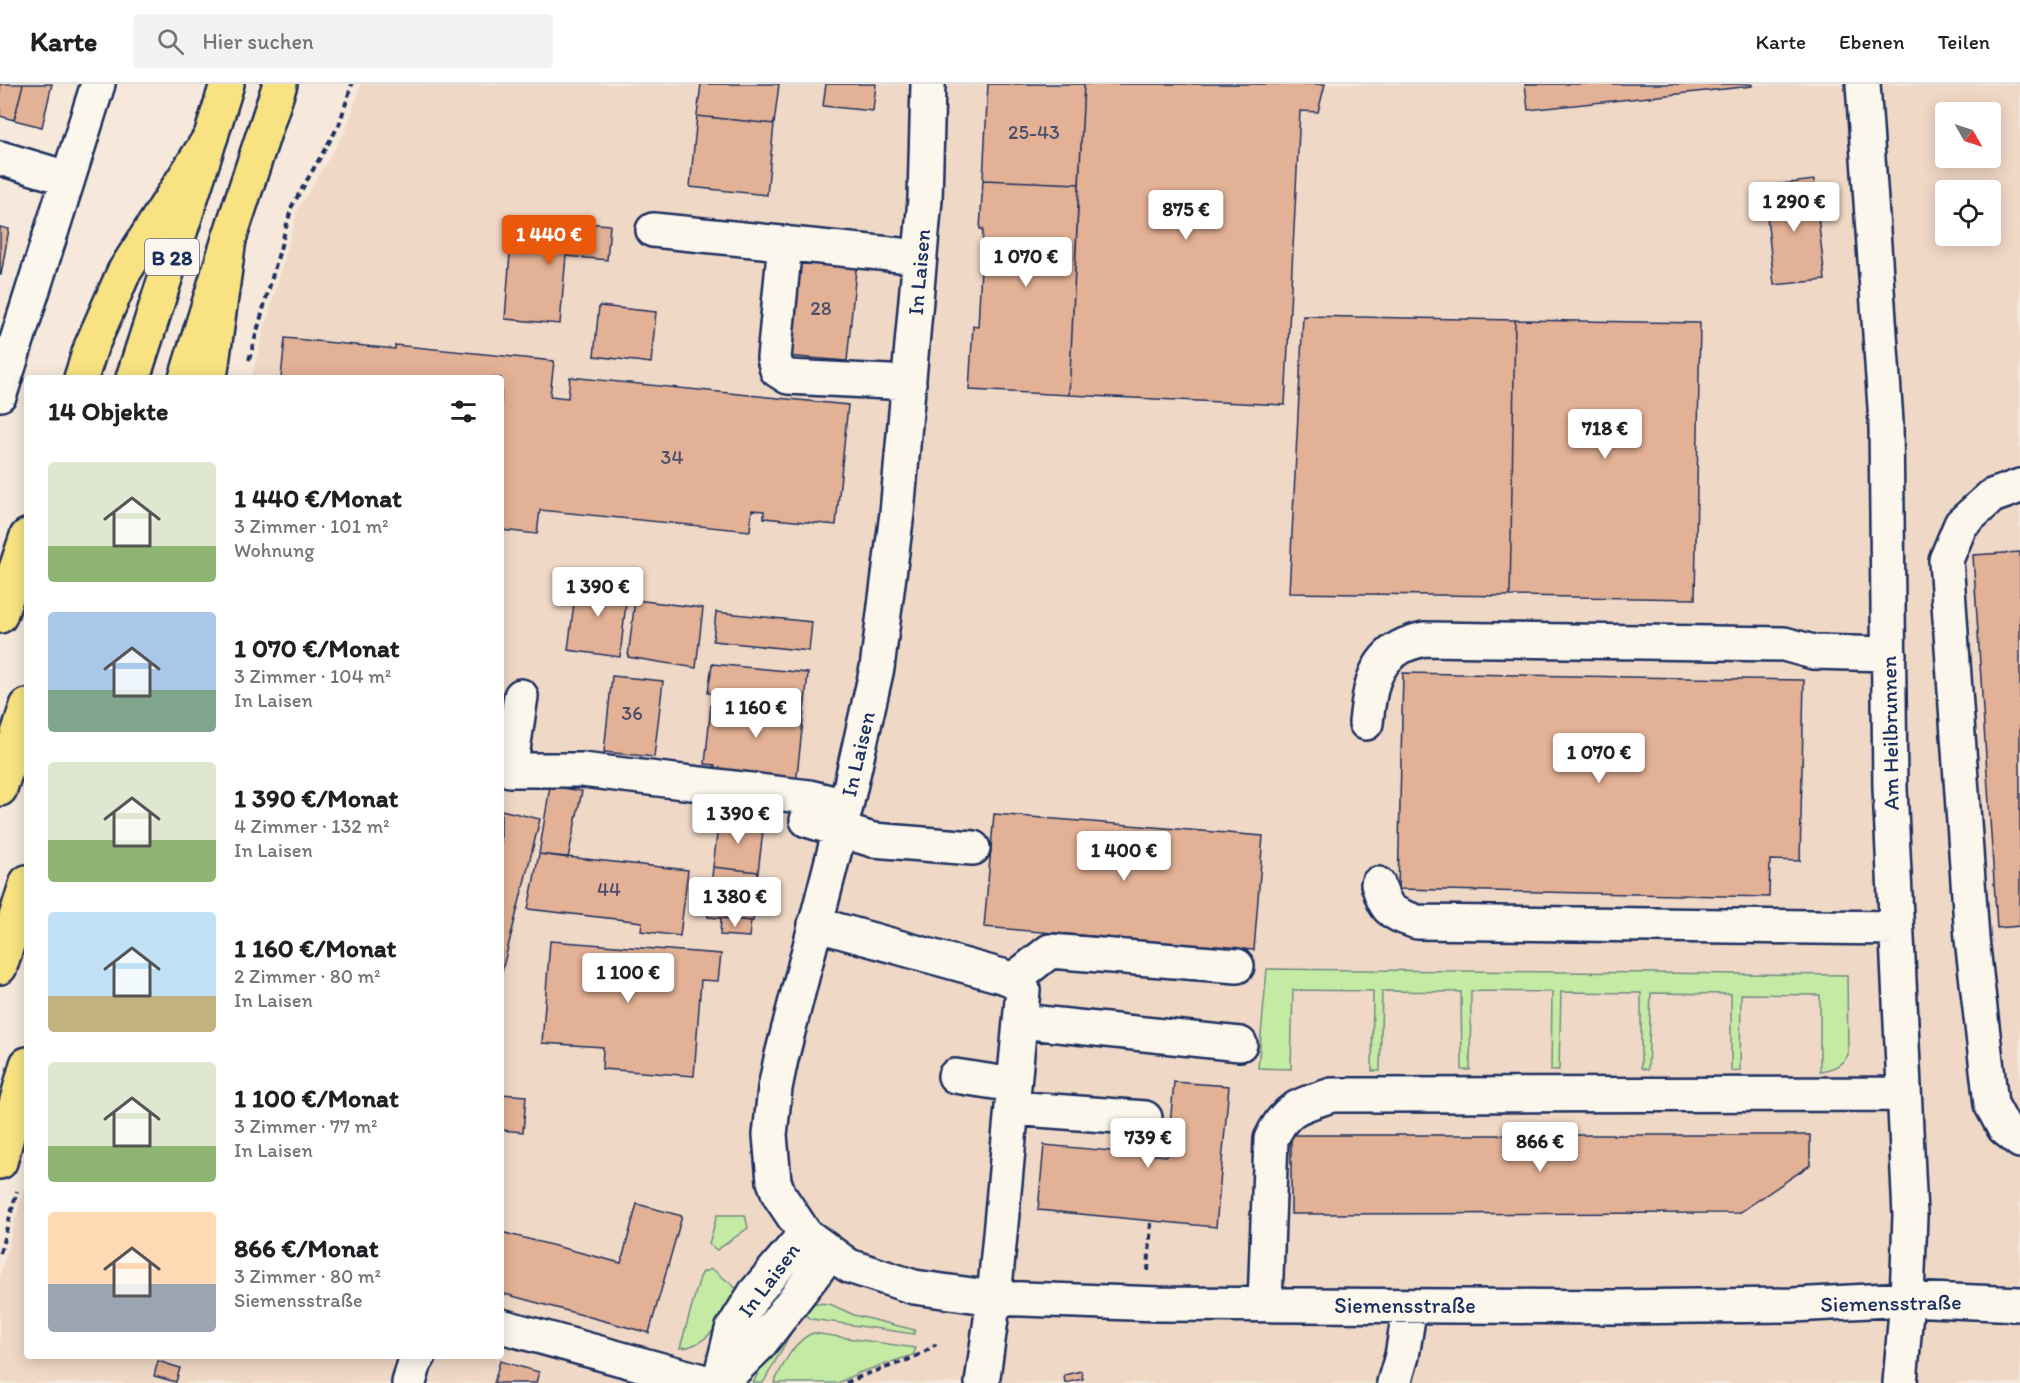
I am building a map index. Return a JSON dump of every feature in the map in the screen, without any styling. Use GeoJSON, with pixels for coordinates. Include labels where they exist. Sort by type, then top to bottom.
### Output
{"type":"FeatureCollection","features":[{"type":"Feature","properties":{"kind":"main road","name":"B 28"},"geometry":{"type":"LineString","coordinates":[[134,375],[227,84]]}},
{"type":"Feature","properties":{"kind":"main road","name":"B 28"},"geometry":{"type":"LineString","coordinates":[[187,375],[280,84]]}},
{"type":"Feature","properties":{"kind":"main road"},"geometry":{"type":"LineString","coordinates":[[82,375],[91,347],[124,272],[211,136]]}},
{"type":"Feature","properties":{"kind":"main road"},"geometry":{"type":"LineString","coordinates":[[210,375],[229,239]]}},
{"type":"Feature","properties":{"kind":"main road"},"geometry":{"type":"LineString","coordinates":[[0,616],[24,545]]}},
{"type":"Feature","properties":{"kind":"main road"},"geometry":{"type":"LineString","coordinates":[[0,789],[24,714]]}},
{"type":"Feature","properties":{"kind":"main road"},"geometry":{"type":"LineString","coordinates":[[0,967],[24,891]]}},
{"type":"Feature","properties":{"kind":"main road"},"geometry":{"type":"LineString","coordinates":[[0,1162],[24,1075]]}},
{"type":"Feature","properties":{"kind":"street"},"geometry":{"type":"LineString","coordinates":[[0,394],[98,84]]}},
{"type":"Feature","properties":{"kind":"street","name":"In Laisen"},"geometry":{"type":"LineString","coordinates":[[720,1383],[732,1330],[755,1293],[818,1244],[779,1195],[774,1181],[770,1135],[779,1069],[843,818],[877,668],[897,513],[920,258],[925,199],[928,84]]}},
{"type":"Feature","properties":{"kind":"street","name":"Am Heilbrunnen"},"geometry":{"type":"LineString","coordinates":[[1863,84],[1887,422],[1890,788],[1910,1215],[1907,1299],[1900,1383]]}},
{"type":"Feature","properties":{"kind":"street"},"geometry":{"type":"LineString","coordinates":[[0,159],[67,178]]}},
{"type":"Feature","properties":{"kind":"street"},"geometry":{"type":"LineString","coordinates":[[652,230],[920,258]]}},
{"type":"Feature","properties":{"kind":"street"},"geometry":{"type":"LineString","coordinates":[[785,243],[774,358],[777,370],[788,377],[909,383]]}},
{"type":"Feature","properties":{"kind":"street"},"geometry":{"type":"LineString","coordinates":[[2020,486],[1992,496],[1961,524],[1946,560],[1972,939],[1990,1104],[2004,1128],[2020,1141]]}},
{"type":"Feature","properties":{"kind":"street"},"geometry":{"type":"LineString","coordinates":[[1366,723],[1369,689],[1381,664],[1400,647],[1424,639],[1784,644],[1813,652],[1889,654]]}},
{"type":"Feature","properties":{"kind":"street"},"geometry":{"type":"LineString","coordinates":[[521,696],[506,770],[582,770],[809,797],[873,840],[973,848]]}},
{"type":"Feature","properties":{"kind":"street"},"geometry":{"type":"LineString","coordinates":[[807,820],[843,818]]}},
{"type":"Feature","properties":{"kind":"street"},"geometry":{"type":"LineString","coordinates":[[1378,884],[1384,904],[1393,913],[1417,922],[1896,928]]}},
{"type":"Feature","properties":{"kind":"street"},"geometry":{"type":"LineString","coordinates":[[815,924],[1002,976],[1013,980],[1023,990],[994,1298],[982,1383]]}},
{"type":"Feature","properties":{"kind":"street"},"geometry":{"type":"LineString","coordinates":[[1013,980],[1050,951],[1237,966]]}},
{"type":"Feature","properties":{"kind":"street"},"geometry":{"type":"LineString","coordinates":[[1020,1021],[1240,1044]]}},
{"type":"Feature","properties":{"kind":"street"},"geometry":{"type":"LineString","coordinates":[[955,1076],[1013,1097],[1145,1118]]}},
{"type":"Feature","properties":{"kind":"street"},"geometry":{"type":"LineString","coordinates":[[1265,1304],[1271,1139],[1279,1122],[1295,1107],[1322,1098],[1332,1095],[1904,1094]]}},
{"type":"Feature","properties":{"kind":"street","name":"Siemensstraße"},"geometry":{"type":"LineString","coordinates":[[818,1244],[849,1266],[914,1287],[994,1298],[1159,1304],[1410,1306],[1782,1305],[1907,1299],[2020,1304]]}},
{"type":"Feature","properties":{"kind":"street"},"geometry":{"type":"LineString","coordinates":[[1394,1383],[1402,1356],[1410,1306]]}},
{"type":"Feature","properties":{"kind":"street"},"geometry":{"type":"LineString","coordinates":[[504,1327],[709,1383]]}},
{"type":"Feature","properties":{"kind":"street"},"geometry":{"type":"LineString","coordinates":[[409,1383],[417,1359]]}},
{"type":"Feature","properties":{"kind":"path"},"geometry":{"type":"LineString","coordinates":[[247,367],[291,206],[339,125],[352,84]]}},
{"type":"Feature","properties":{"kind":"path"},"geometry":{"type":"LineString","coordinates":[[0,1253],[18,1188]]}},
{"type":"Feature","properties":{"kind":"path"},"geometry":{"type":"LineString","coordinates":[[1148,1269],[1151,1221]]}},
{"type":"Feature","properties":{"kind":"path"},"geometry":{"type":"LineString","coordinates":[[846,1383],[925,1353],[936,1344]]}},
{"type":"Feature","properties":{"kind":"shaded area"},"geometry":{"type":"Polygon","coordinates":[[[361,84],[2020,84],[2020,1383],[0,1383],[0,1275],[24,1189],[24,1359],[504,1359],[504,375],[252,375],[298,209],[346,130],[361,84]]]}},
{"type":"Feature","properties":{"kind":"green space"},"geometry":{"type":"Polygon","coordinates":[[[1267,969],[1847,975],[1848,1055],[1836,1066],[1820,1071],[1820,995],[1741,994],[1740,1070],[1731,1071],[1731,994],[1651,993],[1648,1070],[1641,1068],[1641,993],[1561,992],[1559,1070],[1551,1070],[1552,992],[1471,991],[1470,1070],[1462,1070],[1461,992],[1382,991],[1380,1071],[1372,1071],[1373,991],[1293,990],[1291,1069],[1258,1068],[1267,969]]]}},
{"type":"Feature","properties":{"kind":"green space"},"geometry":{"type":"Polygon","coordinates":[[[717,1215],[745,1215],[748,1228],[717,1250],[709,1244],[717,1215]]]}},
{"type":"Feature","properties":{"kind":"green space"},"geometry":{"type":"Polygon","coordinates":[[[712,1269],[741,1292],[723,1319],[708,1336],[691,1346],[680,1348],[700,1277],[703,1272],[712,1269]]]}},
{"type":"Feature","properties":{"kind":"green space"},"geometry":{"type":"Polygon","coordinates":[[[813,1303],[830,1304],[854,1315],[915,1330],[914,1334],[811,1319],[802,1312],[805,1306],[813,1303]]]}},
{"type":"Feature","properties":{"kind":"green space"},"geometry":{"type":"Polygon","coordinates":[[[790,1331],[790,1335],[763,1383],[753,1383],[774,1343],[790,1331]]]}},
{"type":"Feature","properties":{"kind":"green space"},"geometry":{"type":"Polygon","coordinates":[[[813,1333],[916,1348],[913,1355],[858,1373],[838,1383],[774,1383],[795,1347],[806,1336],[813,1333]]]}},
{"type":"Feature","properties":{"kind":"building"},"geometry":{"type":"Polygon","coordinates":[[[0,84],[23,84],[14,120],[0,116],[0,84]]]}},
{"type":"Feature","properties":{"kind":"building"},"geometry":{"type":"Polygon","coordinates":[[[23,84],[52,84],[42,127],[14,120],[23,84]]]}},
{"type":"Feature","properties":{"kind":"building"},"geometry":{"type":"Polygon","coordinates":[[[701,84],[779,84],[774,124],[697,116],[701,84]]]}},
{"type":"Feature","properties":{"kind":"building"},"geometry":{"type":"Polygon","coordinates":[[[826,84],[876,84],[873,111],[823,106],[826,84]]]}},
{"type":"Feature","properties":{"kind":"building"},"geometry":{"type":"Polygon","coordinates":[[[988,84],[1084,84],[1079,184],[983,180],[988,84]]]}},
{"type":"Feature","properties":{"kind":"building"},"geometry":{"type":"Polygon","coordinates":[[[1084,84],[1325,84],[1318,112],[1300,111],[1285,405],[1069,395],[1084,84]]]}},
{"type":"Feature","properties":{"kind":"building"},"geometry":{"type":"Polygon","coordinates":[[[1525,84],[1752,84],[1752,86],[1528,110],[1525,84]]]}},
{"type":"Feature","properties":{"kind":"building"},"geometry":{"type":"Polygon","coordinates":[[[697,116],[774,124],[767,195],[690,187],[697,116]]]}},
{"type":"Feature","properties":{"kind":"building"},"geometry":{"type":"Polygon","coordinates":[[[983,180],[1079,184],[1069,395],[969,390],[973,326],[978,327],[983,180]]]}},
{"type":"Feature","properties":{"kind":"building"},"geometry":{"type":"Polygon","coordinates":[[[1814,180],[1825,280],[1774,285],[1764,186],[1814,180]]]}},
{"type":"Feature","properties":{"kind":"building"},"geometry":{"type":"Polygon","coordinates":[[[524,218],[610,225],[607,260],[566,256],[560,324],[505,319],[510,253],[521,254],[524,218]]]}},
{"type":"Feature","properties":{"kind":"building"},"geometry":{"type":"Polygon","coordinates":[[[0,227],[9,229],[1,275],[0,275],[0,227]]]}},
{"type":"Feature","properties":{"kind":"building"},"geometry":{"type":"Polygon","coordinates":[[[796,254],[857,260],[847,361],[785,356],[796,254]]]}},
{"type":"Feature","properties":{"kind":"building"},"geometry":{"type":"Polygon","coordinates":[[[599,306],[656,312],[651,363],[594,356],[599,306]]]}},
{"type":"Feature","properties":{"kind":"building"},"geometry":{"type":"Polygon","coordinates":[[[1303,316],[1515,320],[1510,596],[1289,593],[1303,316]]]}},
{"type":"Feature","properties":{"kind":"building"},"geometry":{"type":"Polygon","coordinates":[[[1515,320],[1700,323],[1695,599],[1510,596],[1515,320]]]}},
{"type":"Feature","properties":{"kind":"building"},"geometry":{"type":"Polygon","coordinates":[[[285,338],[395,349],[395,345],[554,361],[550,396],[568,398],[570,377],[848,405],[836,525],[764,518],[764,511],[752,510],[750,531],[540,510],[537,534],[504,530],[504,375],[281,375],[285,338]]]}},
{"type":"Feature","properties":{"kind":"building"},"geometry":{"type":"Polygon","coordinates":[[[2020,552],[2020,926],[1997,928],[1973,555],[2020,552]]]}},
{"type":"Feature","properties":{"kind":"building"},"geometry":{"type":"Polygon","coordinates":[[[577,580],[628,584],[620,657],[568,650],[577,580]]]}},
{"type":"Feature","properties":{"kind":"building"},"geometry":{"type":"Polygon","coordinates":[[[635,600],[703,608],[696,668],[628,657],[635,600]]]}},
{"type":"Feature","properties":{"kind":"building"},"geometry":{"type":"Polygon","coordinates":[[[716,612],[812,622],[809,651],[713,641],[716,612]]]}},
{"type":"Feature","properties":{"kind":"building"},"geometry":{"type":"Polygon","coordinates":[[[712,664],[808,673],[805,703],[708,693],[712,664]]]}},
{"type":"Feature","properties":{"kind":"building"},"geometry":{"type":"Polygon","coordinates":[[[1403,673],[1804,680],[1800,861],[1770,860],[1769,897],[1398,889],[1403,673]]]}},
{"type":"Feature","properties":{"kind":"building"},"geometry":{"type":"Polygon","coordinates":[[[612,676],[663,681],[654,757],[604,752],[612,676]]]}},
{"type":"Feature","properties":{"kind":"building"},"geometry":{"type":"Polygon","coordinates":[[[724,694],[805,703],[796,784],[714,775],[715,765],[705,764],[711,705],[723,706],[724,694]]]}},
{"type":"Feature","properties":{"kind":"building"},"geometry":{"type":"Polygon","coordinates":[[[550,786],[582,791],[568,858],[539,854],[550,786]]]}},
{"type":"Feature","properties":{"kind":"building"},"geometry":{"type":"Polygon","coordinates":[[[733,801],[763,805],[761,823],[731,820],[733,801]]]}},
{"type":"Feature","properties":{"kind":"building"},"geometry":{"type":"Polygon","coordinates":[[[504,811],[540,819],[504,963],[504,811]]]}},
{"type":"Feature","properties":{"kind":"building"},"geometry":{"type":"Polygon","coordinates":[[[994,814],[1263,836],[1254,950],[984,927],[994,814]]]}},
{"type":"Feature","properties":{"kind":"building"},"geometry":{"type":"Polygon","coordinates":[[[719,818],[764,823],[758,872],[713,867],[719,818]]]}},
{"type":"Feature","properties":{"kind":"building"},"geometry":{"type":"Polygon","coordinates":[[[539,854],[688,870],[680,936],[641,931],[642,922],[528,909],[539,854]]]}},
{"type":"Feature","properties":{"kind":"building"},"geometry":{"type":"Polygon","coordinates":[[[713,867],[758,872],[753,921],[708,917],[713,867]]]}},
{"type":"Feature","properties":{"kind":"building"},"geometry":{"type":"Polygon","coordinates":[[[721,918],[751,921],[749,937],[720,935],[721,918]]]}},
{"type":"Feature","properties":{"kind":"building"},"geometry":{"type":"Polygon","coordinates":[[[550,941],[721,954],[718,981],[701,980],[694,1076],[602,1069],[603,1047],[542,1043],[550,941]]]}},
{"type":"Feature","properties":{"kind":"building"},"geometry":{"type":"Polygon","coordinates":[[[1174,1082],[1229,1086],[1216,1227],[1038,1210],[1044,1145],[1167,1156],[1174,1082]]]}},
{"type":"Feature","properties":{"kind":"building"},"geometry":{"type":"Polygon","coordinates":[[[504,1094],[526,1096],[523,1132],[504,1130],[504,1094]]]}},
{"type":"Feature","properties":{"kind":"building"},"geometry":{"type":"Polygon","coordinates":[[[1291,1135],[1810,1135],[1810,1165],[1739,1213],[1291,1214],[1291,1135]]]}},
{"type":"Feature","properties":{"kind":"building"},"geometry":{"type":"Polygon","coordinates":[[[637,1204],[682,1216],[649,1333],[504,1294],[504,1233],[621,1263],[637,1204]]]}},
{"type":"Feature","properties":{"kind":"building"},"geometry":{"type":"Polygon","coordinates":[[[158,1361],[180,1368],[176,1382],[154,1376],[158,1361]]]}},
{"type":"Feature","properties":{"kind":"building"},"geometry":{"type":"Polygon","coordinates":[[[500,1361],[539,1372],[536,1383],[494,1383],[500,1361]]]}},
{"type":"Feature","properties":{"kind":"building"},"geometry":{"type":"Polygon","coordinates":[[[1081,1371],[1083,1379],[1065,1383],[1064,1375],[1081,1371]]]}}]}
